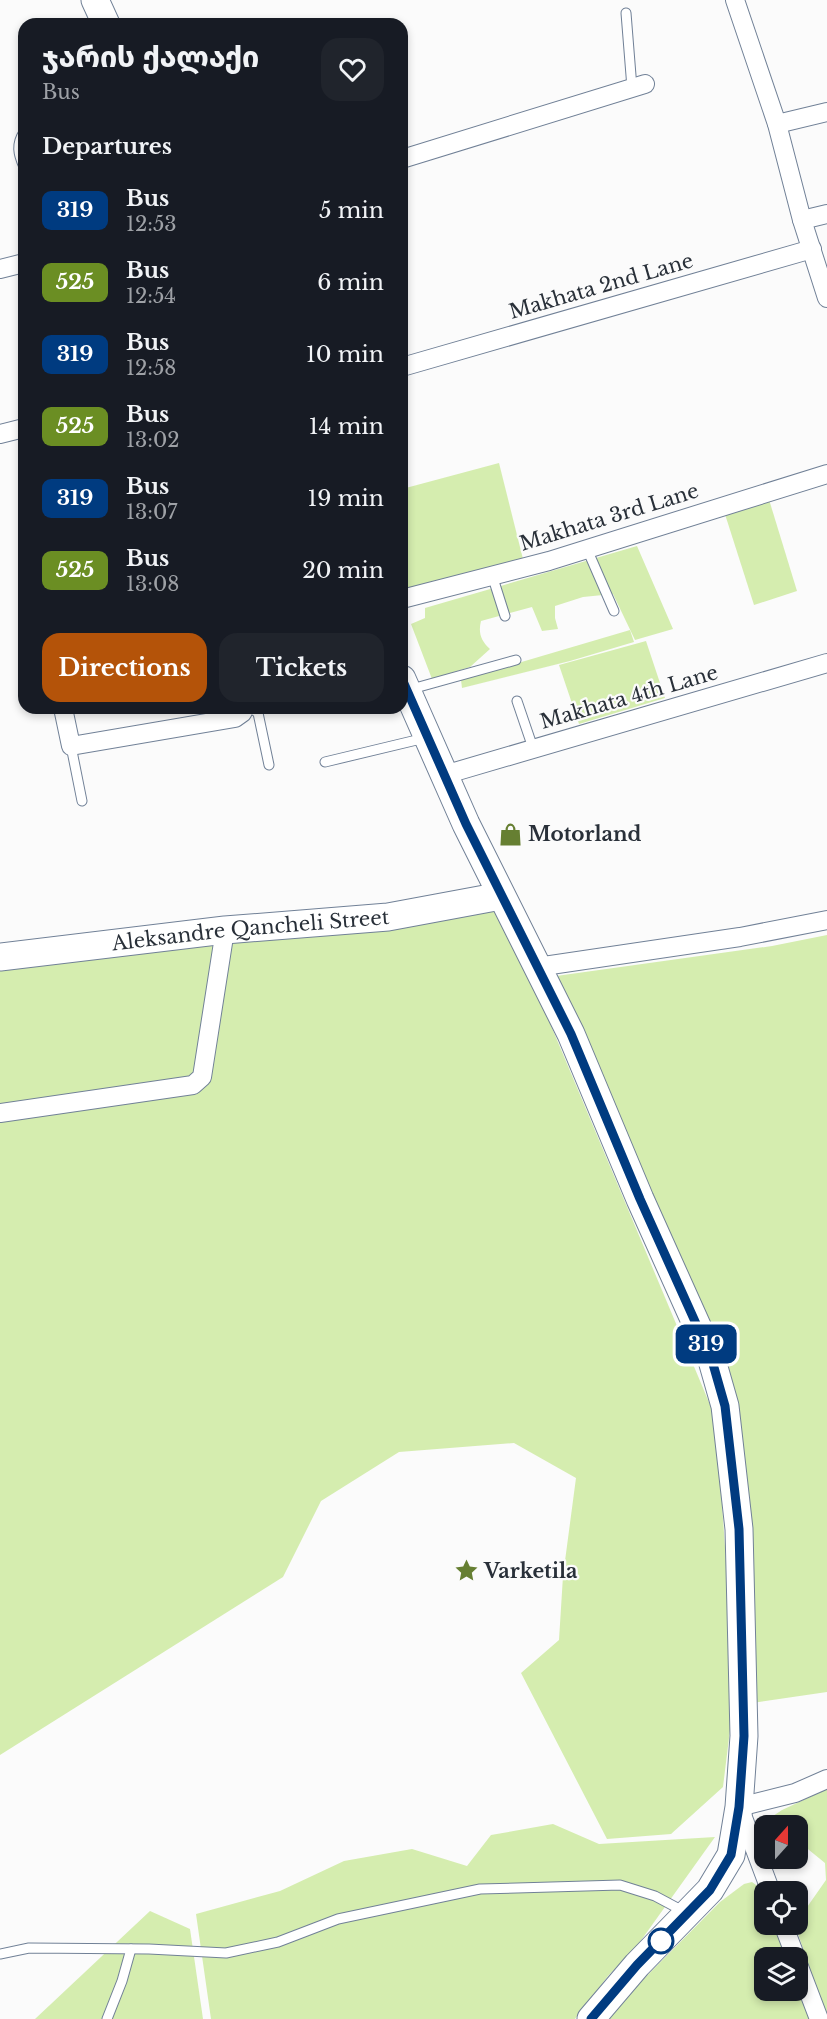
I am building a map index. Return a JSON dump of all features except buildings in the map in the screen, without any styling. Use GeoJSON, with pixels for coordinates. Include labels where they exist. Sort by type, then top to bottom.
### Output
{"type":"FeatureCollection","features":[{"type":"Feature","properties":{"kind":"main road"},"geometry":{"type":"LineString","coordinates":[[95,0],[103,18]]}},
{"type":"Feature","properties":{"kind":"main road"},"geometry":{"type":"LineString","coordinates":[[408,694],[501,896],[571,1034],[640,1199],[711,1357],[725,1406],[739,1529],[744,1736],[739,1807],[731,1855],[710,1890],[637,1965],[591,2019]]}},
{"type":"Feature","properties":{"kind":"main road","name":"Aleksandre Qancheli Street"},"geometry":{"type":"LineString","coordinates":[[0,957],[225,930],[388,917],[501,896]]}},
{"type":"Feature","properties":{"kind":"street"},"geometry":{"type":"LineString","coordinates":[[735,0],[777,124],[802,220],[827,298]]}},
{"type":"Feature","properties":{"kind":"street"},"geometry":{"type":"LineString","coordinates":[[408,157],[639,86]]}},
{"type":"Feature","properties":{"kind":"street"},"geometry":{"type":"LineString","coordinates":[[777,124],[827,112]]}},
{"type":"Feature","properties":{"kind":"street"},"geometry":{"type":"LineString","coordinates":[[802,220],[827,214]]}},
{"type":"Feature","properties":{"kind":"street","name":"Makhata 2nd Lane"},"geometry":{"type":"LineString","coordinates":[[408,365],[812,249]]}},
{"type":"Feature","properties":{"kind":"street"},"geometry":{"type":"LineString","coordinates":[[0,269],[18,264]]}},
{"type":"Feature","properties":{"kind":"street"},"geometry":{"type":"LineString","coordinates":[[0,434],[18,430]]}},
{"type":"Feature","properties":{"kind":"street","name":"Makhata 3rd Lane"},"geometry":{"type":"LineString","coordinates":[[408,597],[549,561],[582,546],[827,474]]}},
{"type":"Feature","properties":{"kind":"street","name":"Makhata 4th Lane"},"geometry":{"type":"LineString","coordinates":[[444,775],[827,663]]}},
{"type":"Feature","properties":{"kind":"street"},"geometry":{"type":"LineString","coordinates":[[64,714],[71,746],[235,718],[241,714]]}},
{"type":"Feature","properties":{"kind":"street"},"geometry":{"type":"LineString","coordinates":[[537,967],[740,937],[827,920]]}},
{"type":"Feature","properties":{"kind":"street"},"geometry":{"type":"LineString","coordinates":[[0,1113],[193,1085],[202,1077],[225,930]]}},
{"type":"Feature","properties":{"kind":"street"},"geometry":{"type":"LineString","coordinates":[[767,1881],[739,1807],[795,1793],[827,1779]]}},
{"type":"Feature","properties":{"kind":"street"},"geometry":{"type":"LineString","coordinates":[[808,1990],[819,2019]]}},
{"type":"Feature","properties":{"kind":"lane"},"geometry":{"type":"LineString","coordinates":[[626,13],[639,86]]}},
{"type":"Feature","properties":{"kind":"lane"},"geometry":{"type":"LineString","coordinates":[[582,546],[614,611]]}},
{"type":"Feature","properties":{"kind":"lane"},"geometry":{"type":"LineString","coordinates":[[492,575],[505,616]]}},
{"type":"Feature","properties":{"kind":"lane"},"geometry":{"type":"LineString","coordinates":[[408,684],[516,660]]}},
{"type":"Feature","properties":{"kind":"lane"},"geometry":{"type":"LineString","coordinates":[[517,701],[533,748]]}},
{"type":"Feature","properties":{"kind":"lane"},"geometry":{"type":"LineString","coordinates":[[258,714],[269,765]]}},
{"type":"Feature","properties":{"kind":"lane"},"geometry":{"type":"LineString","coordinates":[[324,762],[427,737]]}},
{"type":"Feature","properties":{"kind":"lane"},"geometry":{"type":"LineString","coordinates":[[71,746],[82,801]]}},
{"type":"Feature","properties":{"kind":"lane"},"geometry":{"type":"LineString","coordinates":[[0,1954],[29,1948],[226,1953],[278,1942],[338,1919],[480,1889],[620,1885],[655,1896],[688,1914]]}},
{"type":"Feature","properties":{"kind":"lane"},"geometry":{"type":"LineString","coordinates":[[107,2019],[122,1981],[131,1949]]}},
{"type":"Feature","properties":{"kind":"green space"},"geometry":{"type":"Polygon","coordinates":[[[499,463],[523,559],[408,592],[408,487],[499,463]]]}},
{"type":"Feature","properties":{"kind":"green space"},"geometry":{"type":"Polygon","coordinates":[[[767,493],[797,591],[754,605],[723,508],[767,493]]]}},
{"type":"Feature","properties":{"kind":"green space"},"geometry":{"type":"Polygon","coordinates":[[[637,546],[673,629],[635,640],[613,594],[583,597],[555,606],[558,629],[542,631],[532,607],[481,621],[481,636],[490,649],[470,667],[432,679],[411,624],[425,618],[425,608],[637,546]]]}},
{"type":"Feature","properties":{"kind":"green space"},"geometry":{"type":"Polygon","coordinates":[[[630,630],[634,642],[570,661],[462,688],[461,680],[630,630]]]}},
{"type":"Feature","properties":{"kind":"green space"},"geometry":{"type":"Polygon","coordinates":[[[646,641],[665,698],[579,724],[559,665],[646,641]]]}},
{"type":"Feature","properties":{"kind":"green space"},"geometry":{"type":"Polygon","coordinates":[[[495,892],[716,1419],[735,1689],[723,1787],[671,1834],[607,1839],[521,1673],[559,1640],[563,1576],[576,1478],[514,1443],[399,1452],[321,1501],[283,1577],[0,1755],[0,955],[495,892]]]}},
{"type":"Feature","properties":{"kind":"green space"},"geometry":{"type":"Polygon","coordinates":[[[827,935],[827,1692],[752,1703],[750,1516],[738,1405],[549,977],[772,946],[827,935]]]}},
{"type":"Feature","properties":{"kind":"green space"},"geometry":{"type":"Polygon","coordinates":[[[827,1789],[827,2019],[808,1963],[808,1947],[802,1947],[798,1935],[808,1935],[808,1906],[826,1880],[825,1863],[808,1849],[808,1815],[774,1815],[827,1789]]]}},
{"type":"Feature","properties":{"kind":"green space"},"geometry":{"type":"Polygon","coordinates":[[[553,1824],[599,1844],[715,1837],[637,1946],[608,1976],[575,2019],[211,2019],[196,1914],[280,1891],[344,1861],[412,1849],[467,1866],[491,1835],[553,1824]]]}},
{"type":"Feature","properties":{"kind":"green space"},"geometry":{"type":"Polygon","coordinates":[[[744,1884],[754,1884],[754,1935],[779,1935],[784,1947],[754,1947],[754,2001],[803,2001],[809,2019],[604,2019],[720,1902],[744,1884]]]}},
{"type":"Feature","properties":{"kind":"green space"},"geometry":{"type":"Polygon","coordinates":[[[150,1911],[190,1929],[203,2019],[35,2019],[150,1911]]]}},
{"type":"Feature","properties":{"kind":"bus line","name":"319"},"geometry":{"type":"LineString","coordinates":[[408,693],[466,824],[571,1034],[640,1199],[711,1357],[725,1406],[739,1529],[744,1736],[739,1807],[731,1855],[710,1890],[637,1965],[591,2019]]}},
{"type":"Feature","properties":{"kind":"place","name":"Motorland"},"geometry":{"type":"Point","coordinates":[510,834]}},
{"type":"Feature","properties":{"kind":"place","name":"Varketila"},"geometry":{"type":"Point","coordinates":[466,1571]}}]}
